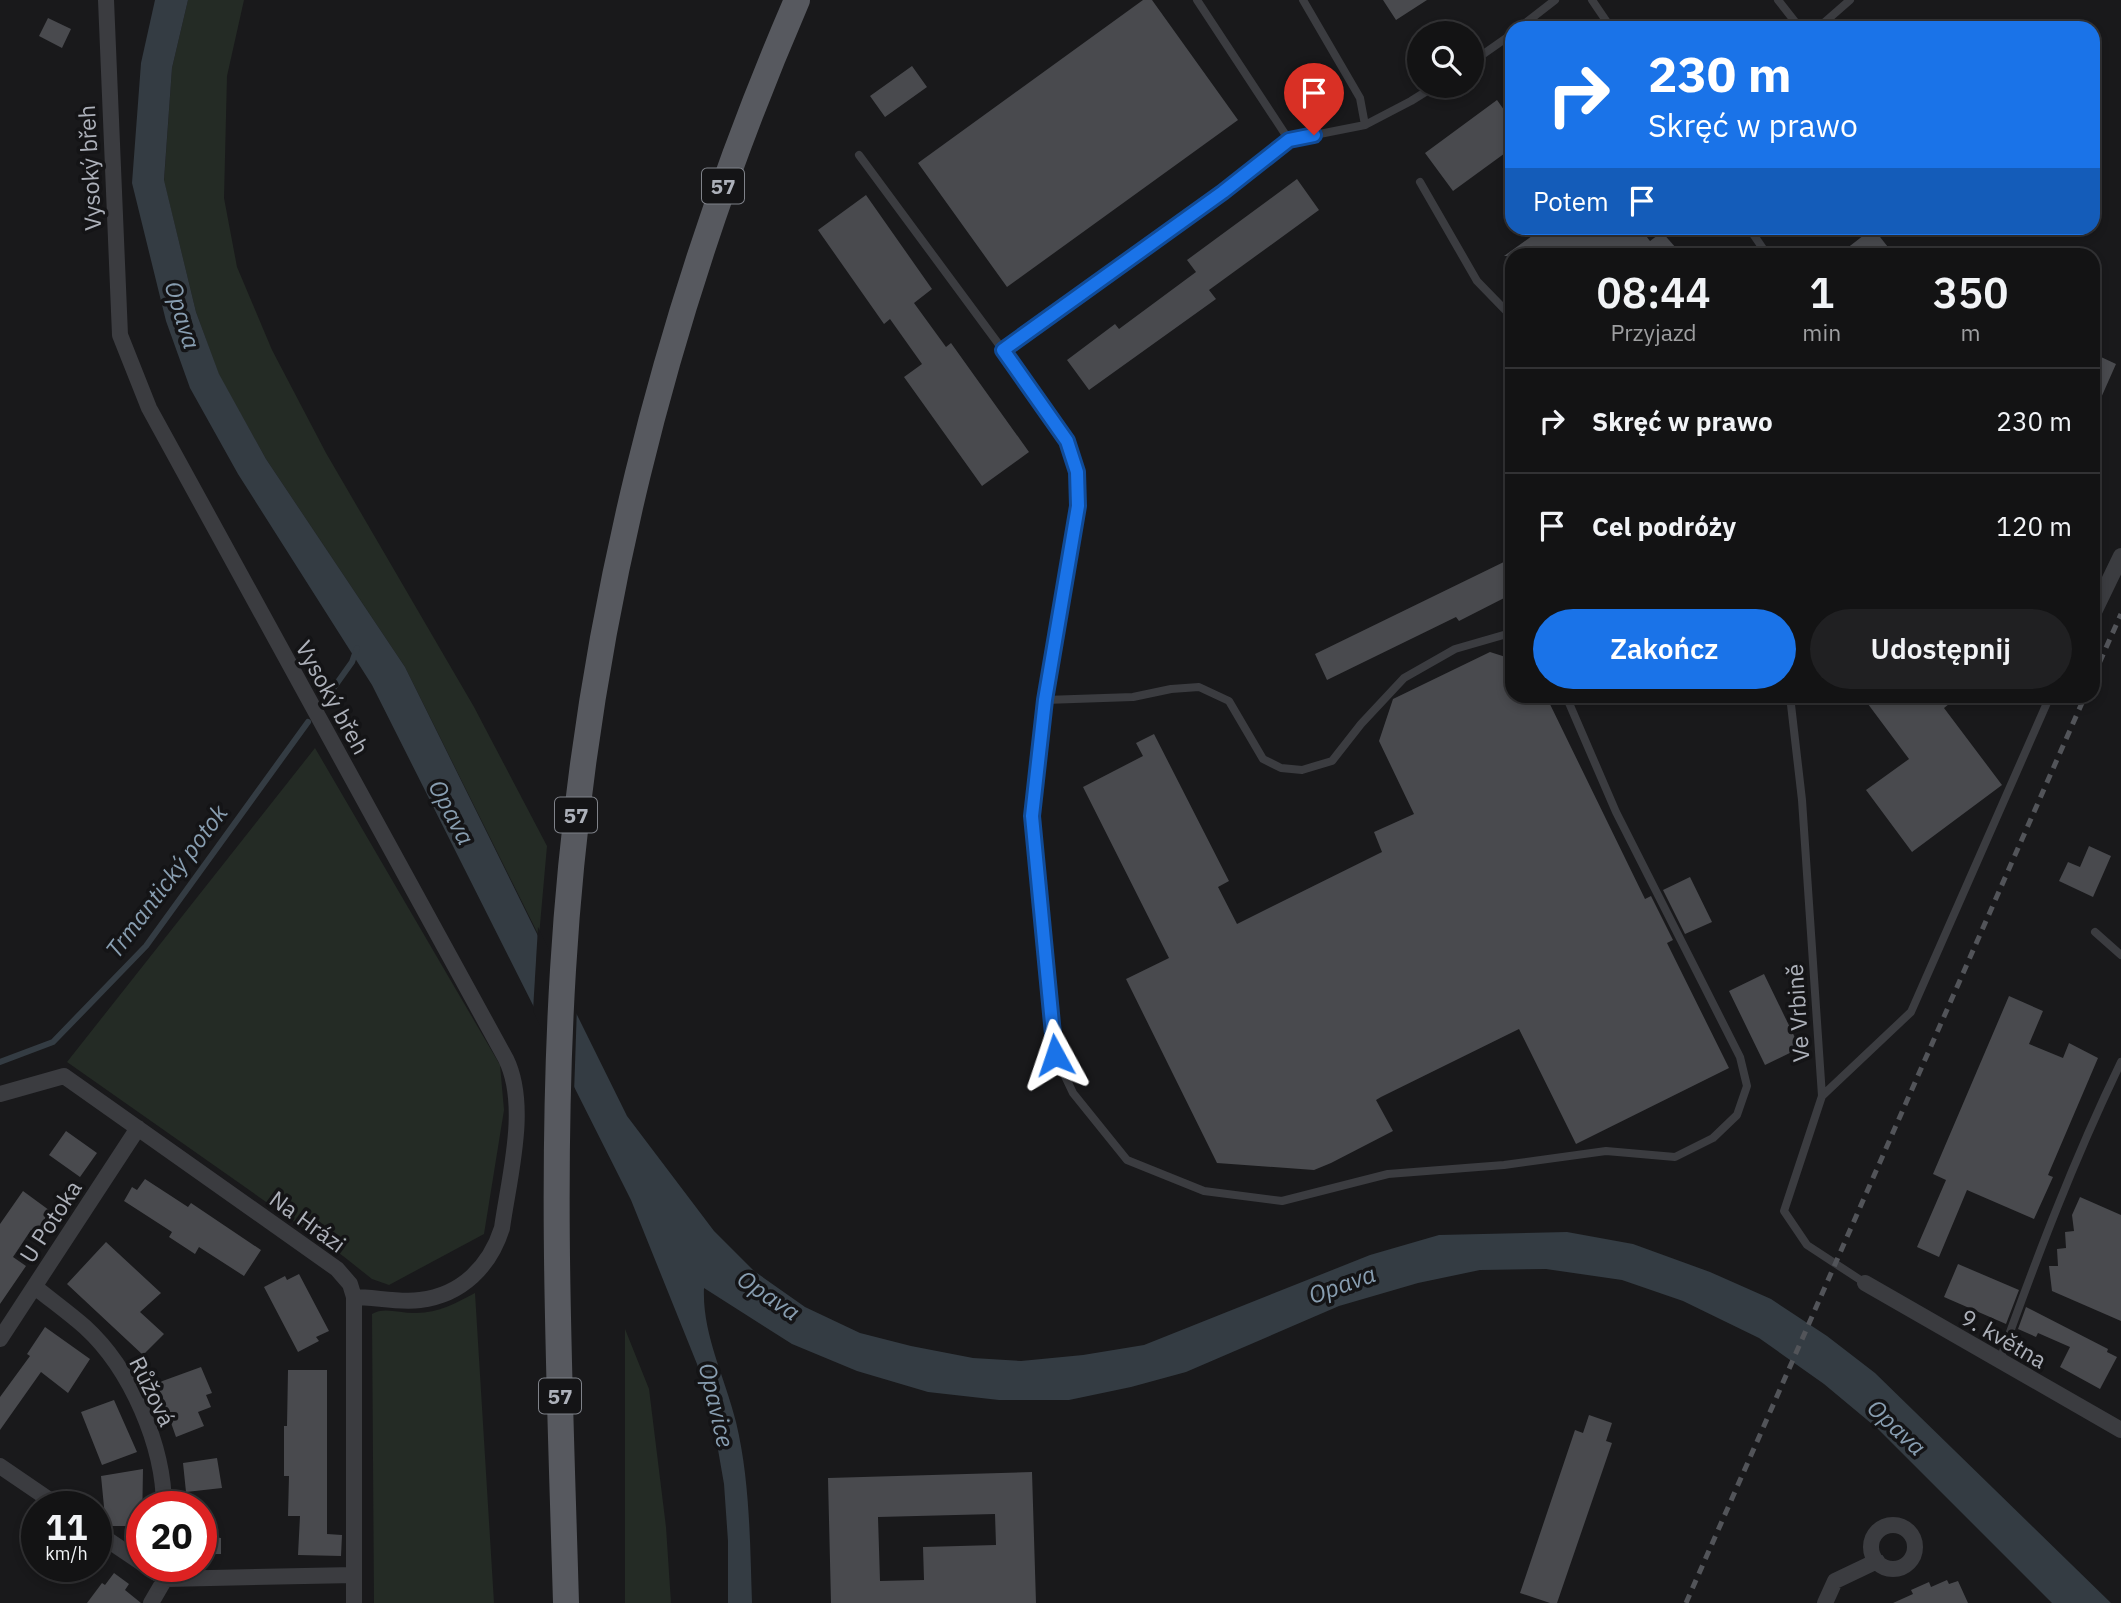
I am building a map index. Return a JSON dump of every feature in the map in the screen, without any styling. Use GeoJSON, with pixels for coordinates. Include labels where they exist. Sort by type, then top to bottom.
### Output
{"type":"FeatureCollection","features":[{"type":"Feature","properties":{"kind":"main road","name":"57"},"geometry":{"type":"LineString","coordinates":[[566,1603],[557,1262],[560,1022],[566,923],[593,693],[617,559],[662,376],[714,210],[746,123],[797,0]]}},
{"type":"Feature","properties":{"kind":"street","name":"Vysoký břeh"},"geometry":{"type":"LineString","coordinates":[[106,0],[120,335],[149,408],[506,1059],[516,1088],[518,1107],[502,1227],[497,1244],[485,1263],[464,1284],[436,1297],[405,1300],[354,1297]]}},
{"type":"Feature","properties":{"kind":"street"},"geometry":{"type":"LineString","coordinates":[[2100,600],[2121,556]]}},
{"type":"Feature","properties":{"kind":"street","name":"Na Hrázi"},"geometry":{"type":"LineString","coordinates":[[0,1094],[64,1076],[337,1269],[349,1284],[354,1297]]}},
{"type":"Feature","properties":{"kind":"street","name":"U Potoka"},"geometry":{"type":"LineString","coordinates":[[0,1339],[138,1128]]}},
{"type":"Feature","properties":{"kind":"street","name":"9. května"},"geometry":{"type":"LineString","coordinates":[[1865,1283],[2121,1430]]}},
{"type":"Feature","properties":{"kind":"street","name":"Růžová"},"geometry":{"type":"LineString","coordinates":[[35,1287],[87,1329],[120,1367],[147,1420],[164,1491]]}},
{"type":"Feature","properties":{"kind":"street"},"geometry":{"type":"LineString","coordinates":[[354,1297],[354,1603]]}},
{"type":"Feature","properties":{"kind":"street"},"geometry":{"type":"LineString","coordinates":[[0,1466],[37,1491]]}},
{"type":"Feature","properties":{"kind":"street"},"geometry":{"type":"LineString","coordinates":[[1825,1603],[1835,1581],[1877,1562]]}},
{"type":"Feature","properties":{"kind":"street"},"geometry":{"type":"LineString","coordinates":[[217,1574],[354,1575]]}},
{"type":"Feature","properties":{"kind":"street"},"geometry":{"type":"LineString","coordinates":[[151,1603],[161,1582]]}},
{"type":"Feature","properties":{"kind":"lane"},"geometry":{"type":"LineString","coordinates":[[1197,0],[1289,140]]}},
{"type":"Feature","properties":{"kind":"lane"},"geometry":{"type":"LineString","coordinates":[[1303,0],[1360,98],[1365,125]]}},
{"type":"Feature","properties":{"kind":"lane"},"geometry":{"type":"LineString","coordinates":[[1528,21],[1555,0]]}},
{"type":"Feature","properties":{"kind":"lane"},"geometry":{"type":"LineString","coordinates":[[1592,0],[1606,21]]}},
{"type":"Feature","properties":{"kind":"lane"},"geometry":{"type":"LineString","coordinates":[[1778,0],[1794,21]]}},
{"type":"Feature","properties":{"kind":"lane"},"geometry":{"type":"LineString","coordinates":[[1826,21],[1850,0]]}},
{"type":"Feature","properties":{"kind":"lane"},"geometry":{"type":"LineString","coordinates":[[1484,54],[1505,39]]}},
{"type":"Feature","properties":{"kind":"lane"},"geometry":{"type":"LineString","coordinates":[[1003,350],[1223,192],[1289,140],[1365,125],[1416,98]]}},
{"type":"Feature","properties":{"kind":"lane"},"geometry":{"type":"LineString","coordinates":[[859,155],[1067,441],[1077,472],[1078,506],[1045,700],[1032,816],[1055,1055],[1073,1093],[1128,1160],[1204,1191],[1282,1201],[1388,1174],[1504,1165],[1606,1151],[1675,1157],[1713,1138],[1737,1115],[1747,1086],[1740,1057],[1616,811],[1569,703]]}},
{"type":"Feature","properties":{"kind":"lane"},"geometry":{"type":"LineString","coordinates":[[1420,182],[1477,281],[1505,310]]}},
{"type":"Feature","properties":{"kind":"lane"},"geometry":{"type":"LineString","coordinates":[[1045,700],[1133,697],[1171,689],[1199,687],[1229,701],[1263,759],[1281,768],[1302,769],[1332,761],[1404,678],[1455,649],[1505,635]]}},
{"type":"Feature","properties":{"kind":"lane","name":"Ve Vrbině"},"geometry":{"type":"LineString","coordinates":[[1791,703],[1802,800],[1822,1096],[1784,1211],[1807,1245],[1865,1283]]}},
{"type":"Feature","properties":{"kind":"lane"},"geometry":{"type":"LineString","coordinates":[[1822,1096],[1910,1012],[2047,703]]}},
{"type":"Feature","properties":{"kind":"lane"},"geometry":{"type":"LineString","coordinates":[[2095,932],[2121,955]]}},
{"type":"Feature","properties":{"kind":"lane"},"geometry":{"type":"LineString","coordinates":[[1999,1361],[2082,1143],[2121,1062]]}},
{"type":"Feature","properties":{"kind":"shaded area"},"geometry":{"type":"Polygon","coordinates":[[[188,0],[244,0],[227,76],[224,198],[237,267],[272,350],[326,453],[474,707],[547,846],[539,936],[405,667],[266,459],[219,375],[196,312],[164,181],[172,68],[188,0]]]}},
{"type":"Feature","properties":{"kind":"shaded area"},"geometry":{"type":"Polygon","coordinates":[[[315,748],[500,1065],[504,1110],[484,1234],[389,1285],[372,1279],[67,1062],[315,748]]]}},
{"type":"Feature","properties":{"kind":"shaded area"},"geometry":{"type":"Polygon","coordinates":[[[475,1293],[494,1603],[374,1603],[372,1314],[382,1311],[424,1313],[447,1307],[475,1293]]]}},
{"type":"Feature","properties":{"kind":"shaded area"},"geometry":{"type":"Polygon","coordinates":[[[625,1329],[649,1389],[666,1527],[671,1603],[625,1603],[625,1329]]]}},
{"type":"Feature","properties":{"kind":"water"},"geometry":{"type":"Polygon","coordinates":[[[155,0],[188,0],[172,68],[164,180],[196,312],[219,374],[266,459],[405,667],[627,1116],[714,1231],[754,1271],[805,1307],[860,1333],[973,1358],[1021,1361],[1144,1345],[1370,1255],[1439,1235],[1567,1232],[1633,1244],[1710,1272],[1771,1299],[1827,1336],[1875,1373],[2111,1603],[2052,1603],[1878,1429],[1824,1384],[1759,1338],[1683,1301],[1622,1280],[1546,1269],[1480,1270],[1418,1283],[1339,1306],[1186,1372],[1069,1400],[999,1400],[928,1392],[857,1371],[792,1344],[704,1288],[710,1339],[741,1444],[748,1512],[752,1603],[728,1603],[724,1484],[712,1415],[697,1364],[631,1200],[372,685],[238,474],[190,388],[166,321],[132,183],[141,63],[155,0]]]}},
{"type":"Feature","properties":{"kind":"pier"},"geometry":{"type":"Polygon","coordinates":[[[538,927],[577,1006],[574,1094],[533,1011],[538,927]]]}},
{"type":"Feature","properties":{"kind":"building"},"geometry":{"type":"Polygon","coordinates":[[[1143,0],[1152,0],[1238,120],[1007,287],[918,163],[1143,0]]]}},
{"type":"Feature","properties":{"kind":"building"},"geometry":{"type":"Polygon","coordinates":[[[1383,0],[1427,0],[1396,20],[1383,0]]]}},
{"type":"Feature","properties":{"kind":"building"},"geometry":{"type":"Polygon","coordinates":[[[48,18],[71,29],[62,48],[39,36],[48,18]]]}},
{"type":"Feature","properties":{"kind":"building"},"geometry":{"type":"Polygon","coordinates":[[[912,66],[927,87],[885,117],[870,96],[912,66]]]}},
{"type":"Feature","properties":{"kind":"building"},"geometry":{"type":"Polygon","coordinates":[[[1497,100],[1505,111],[1505,153],[1453,191],[1425,153],[1497,100]]]}},
{"type":"Feature","properties":{"kind":"building"},"geometry":{"type":"Polygon","coordinates":[[[1297,179],[1319,210],[1209,290],[1216,299],[1089,390],[1067,360],[1115,324],[1119,329],[1196,272],[1187,260],[1297,179]]]}},
{"type":"Feature","properties":{"kind":"building"},"geometry":{"type":"Polygon","coordinates":[[[866,195],[932,289],[914,303],[946,347],[951,343],[1029,452],[982,486],[904,377],[922,364],[890,319],[884,324],[818,230],[866,195]]]}},
{"type":"Feature","properties":{"kind":"building"},"geometry":{"type":"Polygon","coordinates":[[[1533,235],[1645,235],[1650,241],[1658,235],[1665,235],[1676,248],[1515,248],[1533,235]]]}},
{"type":"Feature","properties":{"kind":"building"},"geometry":{"type":"Polygon","coordinates":[[[1864,235],[1878,235],[1889,248],[1847,248],[1864,235]]]}},
{"type":"Feature","properties":{"kind":"building"},"geometry":{"type":"Polygon","coordinates":[[[2101,357],[2116,364],[2100,400],[2101,357]]]}},
{"type":"Feature","properties":{"kind":"building"},"geometry":{"type":"Polygon","coordinates":[[[1505,561],[1505,598],[1459,621],[1456,617],[1327,680],[1315,654],[1505,561]]]}},
{"type":"Feature","properties":{"kind":"building"},"geometry":{"type":"Polygon","coordinates":[[[1490,652],[1505,657],[1505,703],[1549,703],[1645,899],[1651,896],[1673,940],[1667,943],[1729,1068],[1576,1144],[1519,1029],[1376,1100],[1393,1131],[1331,1163],[1314,1170],[1217,1163],[1126,979],[1169,958],[1083,787],[1143,756],[1136,743],[1154,734],[1229,881],[1218,887],[1237,924],[1382,852],[1374,832],[1414,814],[1379,741],[1393,699],[1490,652]]]}},
{"type":"Feature","properties":{"kind":"building"},"geometry":{"type":"Polygon","coordinates":[[[1867,703],[1950,703],[1944,708],[2002,785],[1912,852],[1866,790],[1909,759],[1867,703]]]}},
{"type":"Feature","properties":{"kind":"building"},"geometry":{"type":"Polygon","coordinates":[[[2089,846],[2111,856],[2093,897],[2059,881],[2068,862],[2080,867],[2089,846]]]}},
{"type":"Feature","properties":{"kind":"building"},"geometry":{"type":"Polygon","coordinates":[[[1690,877],[1712,922],[1685,934],[1663,890],[1690,877]]]}},
{"type":"Feature","properties":{"kind":"building"},"geometry":{"type":"Polygon","coordinates":[[[1764,974],[1800,1048],[1765,1065],[1729,991],[1764,974]]]}},
{"type":"Feature","properties":{"kind":"building"},"geometry":{"type":"Polygon","coordinates":[[[2009,996],[2043,1011],[2029,1044],[2063,1058],[2069,1043],[2098,1058],[2048,1175],[2053,1177],[2034,1219],[1967,1190],[1939,1257],[1917,1247],[1946,1180],[1933,1174],[2009,996]]]}},
{"type":"Feature","properties":{"kind":"building"},"geometry":{"type":"Polygon","coordinates":[[[66,1131],[97,1153],[80,1177],[49,1155],[66,1131]]]}},
{"type":"Feature","properties":{"kind":"building"},"geometry":{"type":"Polygon","coordinates":[[[145,1179],[188,1207],[191,1203],[261,1250],[244,1276],[199,1247],[195,1254],[169,1237],[172,1232],[124,1201],[132,1187],[137,1190],[145,1179]]]}},
{"type":"Feature","properties":{"kind":"building"},"geometry":{"type":"Polygon","coordinates":[[[23,1191],[53,1213],[37,1235],[31,1230],[13,1257],[26,1266],[0,1304],[0,1224],[23,1191]]]}},
{"type":"Feature","properties":{"kind":"building"},"geometry":{"type":"Polygon","coordinates":[[[2080,1197],[2121,1215],[2121,1321],[2052,1291],[2049,1266],[2058,1266],[2057,1249],[2066,1248],[2065,1232],[2074,1231],[2072,1215],[2080,1197]]]}},
{"type":"Feature","properties":{"kind":"building"},"geometry":{"type":"Polygon","coordinates":[[[106,1242],[161,1293],[140,1312],[164,1334],[143,1355],[67,1284],[106,1242]]]}},
{"type":"Feature","properties":{"kind":"building"},"geometry":{"type":"Polygon","coordinates":[[[1958,1264],[2019,1290],[2006,1324],[1944,1297],[1958,1264]]]}},
{"type":"Feature","properties":{"kind":"building"},"geometry":{"type":"Polygon","coordinates":[[[299,1274],[329,1331],[316,1337],[319,1341],[298,1352],[264,1287],[285,1276],[287,1280],[299,1274]]]}},
{"type":"Feature","properties":{"kind":"building"},"geometry":{"type":"Polygon","coordinates":[[[2026,1307],[2108,1349],[2107,1352],[2117,1357],[2100,1389],[2060,1367],[2070,1347],[2038,1333],[2036,1337],[2018,1329],[2026,1307]]]}},
{"type":"Feature","properties":{"kind":"building"},"geometry":{"type":"Polygon","coordinates":[[[45,1327],[90,1359],[68,1393],[41,1372],[0,1430],[0,1397],[30,1356],[27,1354],[45,1327]]]}},
{"type":"Feature","properties":{"kind":"building"},"geometry":{"type":"Polygon","coordinates":[[[201,1367],[212,1393],[206,1395],[211,1407],[198,1412],[204,1426],[176,1437],[157,1383],[201,1367]]]}},
{"type":"Feature","properties":{"kind":"building"},"geometry":{"type":"Polygon","coordinates":[[[288,1370],[327,1370],[327,1534],[342,1535],[341,1556],[298,1555],[300,1516],[288,1516],[289,1476],[284,1476],[288,1370]]]}},
{"type":"Feature","properties":{"kind":"building"},"geometry":{"type":"Polygon","coordinates":[[[114,1400],[137,1452],[102,1465],[81,1412],[114,1400]]]}},
{"type":"Feature","properties":{"kind":"building"},"geometry":{"type":"Polygon","coordinates":[[[1589,1415],[1612,1423],[1606,1441],[1612,1443],[1557,1603],[1550,1603],[1520,1593],[1575,1430],[1583,1433],[1589,1415]]]}},
{"type":"Feature","properties":{"kind":"building"},"geometry":{"type":"Polygon","coordinates":[[[217,1458],[222,1488],[186,1491],[183,1463],[217,1458]]]}},
{"type":"Feature","properties":{"kind":"building"},"geometry":{"type":"Polygon","coordinates":[[[143,1469],[143,1491],[126,1491],[126,1526],[112,1526],[112,1491],[102,1491],[101,1476],[143,1469]]]}},
{"type":"Feature","properties":{"kind":"building"},"geometry":{"type":"Polygon","coordinates":[[[1032,1472],[1036,1603],[831,1603],[828,1478],[1032,1472]],[[995,1514],[878,1517],[880,1581],[924,1580],[923,1547],[996,1545],[995,1514]]]}},
{"type":"Feature","properties":{"kind":"building"},"geometry":{"type":"Polygon","coordinates":[[[217,1537],[221,1538],[221,1554],[217,1554],[217,1537]]]}},
{"type":"Feature","properties":{"kind":"building"},"geometry":{"type":"Polygon","coordinates":[[[114,1573],[129,1584],[125,1590],[141,1603],[87,1603],[102,1583],[105,1585],[112,1582],[114,1573]]]}},
{"type":"Feature","properties":{"kind":"building"},"geometry":{"type":"Polygon","coordinates":[[[1947,1580],[1949,1584],[1958,1581],[1968,1603],[1893,1603],[1913,1594],[1911,1590],[1929,1582],[1931,1587],[1947,1580]]]}},
{"type":"Feature","properties":{"kind":"waterway","name":"Trmantický potok"},"geometry":{"type":"LineString","coordinates":[[325,700],[352,662],[357,648]]}},
{"type":"Feature","properties":{"kind":"waterway","name":"Trmantický potok"},"geometry":{"type":"LineString","coordinates":[[0,1062],[53,1042],[146,946],[308,722]]}},
{"type":"Feature","properties":{"kind":"railway"},"geometry":{"type":"LineString","coordinates":[[2100,661],[2121,614]]}},
{"type":"Feature","properties":{"kind":"railway"},"geometry":{"type":"LineString","coordinates":[[1686,1603],[2082,703]]}},
{"type":"Feature","properties":{"kind":"route"},"geometry":{"type":"LineString","coordinates":[[1055,1055],[1032,816],[1045,700],[1078,506],[1077,472],[1067,441],[1003,350],[1223,192],[1289,140],[1314,135]]}},
{"type":"Feature","properties":{"kind":"water label","name":"Opava"},"geometry":{"type":"Point","coordinates":[183,315]}},
{"type":"Feature","properties":{"kind":"water label","name":"Opava"},"geometry":{"type":"Point","coordinates":[452,812]}},
{"type":"Feature","properties":{"kind":"water label","name":"Opava"},"geometry":{"type":"Point","coordinates":[1342,1284]}},
{"type":"Feature","properties":{"kind":"water label","name":"Opava"},"geometry":{"type":"Point","coordinates":[769,1295]}},
{"type":"Feature","properties":{"kind":"water label","name":"Opavice"},"geometry":{"type":"Point","coordinates":[717,1405]}},
{"type":"Feature","properties":{"kind":"water label","name":"Opava"},"geometry":{"type":"Point","coordinates":[1897,1427]}}]}
